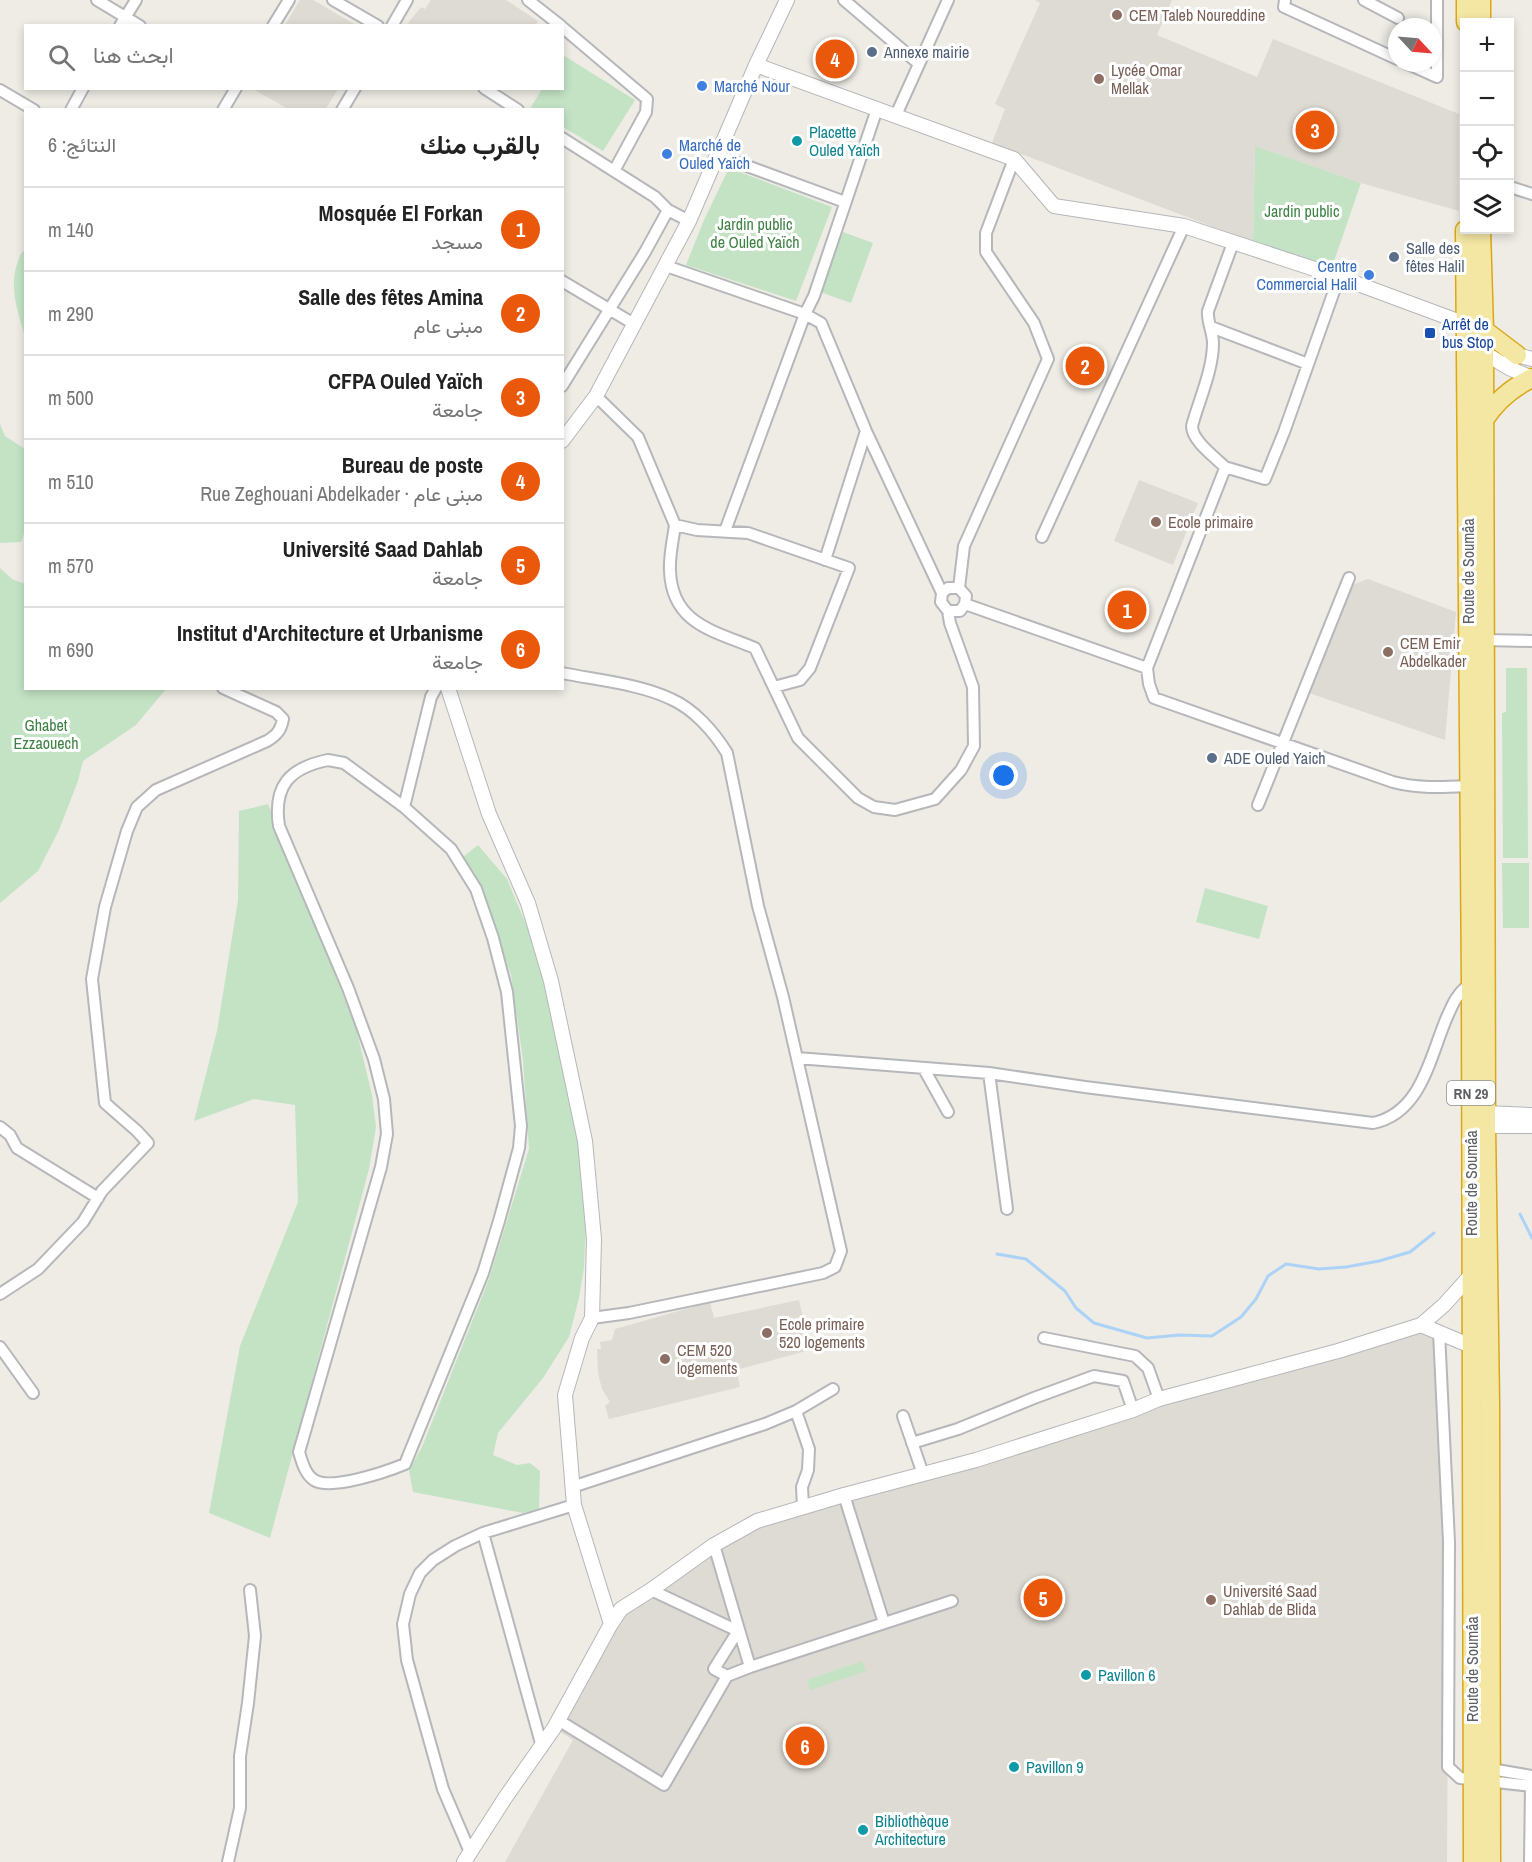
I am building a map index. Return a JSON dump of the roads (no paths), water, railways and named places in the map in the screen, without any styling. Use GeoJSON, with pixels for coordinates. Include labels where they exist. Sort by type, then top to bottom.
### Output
{"type":"FeatureCollection","features":[{"type":"Feature","properties":{"kind":"highway"},"geometry":{"type":"LineString","coordinates":[[1466,0],[1466,18]]}},
{"type":"Feature","properties":{"kind":"highway"},"geometry":{"type":"LineString","coordinates":[[1481,0],[1481,18]]}},
{"type":"Feature","properties":{"kind":"highway","name":"RN 29"},"geometry":{"type":"LineString","coordinates":[[1466,234],[1466,329]]}},
{"type":"Feature","properties":{"kind":"highway","name":"RN 29"},"geometry":{"type":"LineString","coordinates":[[1481,234],[1484,330]]}},
{"type":"Feature","properties":{"kind":"highway","name":"Route de Soumâa"},"geometry":{"type":"LineString","coordinates":[[1466,329],[1478,786],[1479,981],[1471,1346],[1485,1777],[1491,1862]]}},
{"type":"Feature","properties":{"kind":"highway"},"geometry":{"type":"LineString","coordinates":[[1484,330],[1519,361]]}},
{"type":"Feature","properties":{"kind":"highway","name":"Route de Soumâa"},"geometry":{"type":"LineString","coordinates":[[1478,786],[1484,640],[1484,330]]}},
{"type":"Feature","properties":{"kind":"highway"},"geometry":{"type":"LineString","coordinates":[[1484,420],[1504,395],[1532,378]]}},
{"type":"Feature","properties":{"kind":"highway","name":"Route de Soumâa"},"geometry":{"type":"LineString","coordinates":[[1473,1862],[1485,1777],[1490,1414],[1486,1120],[1479,981]]}},
{"type":"Feature","properties":{"kind":"street"},"geometry":{"type":"LineString","coordinates":[[97,0],[122,21],[136,0]]}},
{"type":"Feature","properties":{"kind":"street"},"geometry":{"type":"LineString","coordinates":[[274,24],[289,0]]}},
{"type":"Feature","properties":{"kind":"street"},"geometry":{"type":"LineString","coordinates":[[333,0],[375,24]]}},
{"type":"Feature","properties":{"kind":"street"},"geometry":{"type":"LineString","coordinates":[[393,24],[407,0]]}},
{"type":"Feature","properties":{"kind":"street"},"geometry":{"type":"LineString","coordinates":[[528,0],[559,24]]}},
{"type":"Feature","properties":{"kind":"street"},"geometry":{"type":"LineString","coordinates":[[564,435],[596,396],[666,266],[689,221],[756,65],[788,0]]}},
{"type":"Feature","properties":{"kind":"street"},"geometry":{"type":"LineString","coordinates":[[844,0],[919,64]]}},
{"type":"Feature","properties":{"kind":"street"},"geometry":{"type":"LineString","coordinates":[[896,115],[948,0]]}},
{"type":"Feature","properties":{"kind":"street"},"geometry":{"type":"LineString","coordinates":[[1285,0],[1284,7],[1388,55]]}},
{"type":"Feature","properties":{"kind":"street"},"geometry":{"type":"LineString","coordinates":[[1364,0],[1398,18]]}},
{"type":"Feature","properties":{"kind":"street"},"geometry":{"type":"LineString","coordinates":[[1437,0],[1437,18]]}},
{"type":"Feature","properties":{"kind":"street"},"geometry":{"type":"LineString","coordinates":[[564,28],[647,99],[646,112],[614,171]]}},
{"type":"Feature","properties":{"kind":"street"},"geometry":{"type":"LineString","coordinates":[[756,65],[1014,159],[1054,206],[1184,226],[1339,277],[1466,329],[1484,330]]}},
{"type":"Feature","properties":{"kind":"street"},"geometry":{"type":"LineString","coordinates":[[1426,72],[1437,77],[1437,72]]}},
{"type":"Feature","properties":{"kind":"street"},"geometry":{"type":"LineString","coordinates":[[0,90],[31,108]]}},
{"type":"Feature","properties":{"kind":"street"},"geometry":{"type":"LineString","coordinates":[[72,108],[82,90]]}},
{"type":"Feature","properties":{"kind":"street"},"geometry":{"type":"LineString","coordinates":[[225,108],[235,90]]}},
{"type":"Feature","properties":{"kind":"street"},"geometry":{"type":"LineString","coordinates":[[343,108],[354,90]]}},
{"type":"Feature","properties":{"kind":"street"},"geometry":{"type":"LineString","coordinates":[[486,90],[501,105]]}},
{"type":"Feature","properties":{"kind":"street"},"geometry":{"type":"LineString","coordinates":[[725,531],[814,296],[877,109]]}},
{"type":"Feature","properties":{"kind":"street"},"geometry":{"type":"LineString","coordinates":[[564,139],[655,197],[668,210],[689,221]]}},
{"type":"Feature","properties":{"kind":"street"},"geometry":{"type":"LineString","coordinates":[[717,155],[845,202]]}},
{"type":"Feature","properties":{"kind":"street"},"geometry":{"type":"LineString","coordinates":[[666,266],[806,314],[821,323],[866,431],[942,593],[942,606],[948,611],[956,612],[965,604],[966,596],[959,588],[964,546],[1048,359],[1034,323],[986,252],[986,233],[1014,159]]}},
{"type":"Feature","properties":{"kind":"street"},"geometry":{"type":"LineString","coordinates":[[1514,189],[1532,194]]}},
{"type":"Feature","properties":{"kind":"street"},"geometry":{"type":"LineString","coordinates":[[564,383],[645,252],[668,210]]}},
{"type":"Feature","properties":{"kind":"street"},"geometry":{"type":"LineString","coordinates":[[1041,537],[1184,226]]}},
{"type":"Feature","properties":{"kind":"street"},"geometry":{"type":"LineString","coordinates":[[1233,243],[1208,310],[1207,317],[1213,344],[1211,360],[1192,431],[1226,468],[1264,478],[1284,432],[1339,277]]}},
{"type":"Feature","properties":{"kind":"street"},"geometry":{"type":"LineString","coordinates":[[564,282],[634,324]]}},
{"type":"Feature","properties":{"kind":"street"},"geometry":{"type":"LineString","coordinates":[[1211,327],[1308,364]]}},
{"type":"Feature","properties":{"kind":"street"},"geometry":{"type":"LineString","coordinates":[[1466,329],[1474,346],[1484,354],[1519,361],[1532,378]]}},
{"type":"Feature","properties":{"kind":"street"},"geometry":{"type":"LineString","coordinates":[[596,396],[638,437],[675,525],[669,569],[672,590],[681,610],[702,626],[755,648],[798,738],[858,798],[874,807],[895,810],[935,799],[961,770],[974,746],[973,687],[950,623],[948,611]]}},
{"type":"Feature","properties":{"kind":"street"},"geometry":{"type":"LineString","coordinates":[[825,560],[866,431]]}},
{"type":"Feature","properties":{"kind":"street"},"geometry":{"type":"LineString","coordinates":[[1226,468],[1148,668],[1149,684],[1154,698],[1281,744],[1408,786],[1427,788],[1478,786]]}},
{"type":"Feature","properties":{"kind":"street"},"geometry":{"type":"LineString","coordinates":[[675,525],[697,530],[748,533],[849,568],[810,668],[800,680],[774,687]]}},
{"type":"Feature","properties":{"kind":"street"},"geometry":{"type":"LineString","coordinates":[[1258,805],[1349,578]]}},
{"type":"Feature","properties":{"kind":"street"},"geometry":{"type":"LineString","coordinates":[[942,593],[948,588],[959,588]]}},
{"type":"Feature","properties":{"kind":"street"},"geometry":{"type":"LineString","coordinates":[[965,604],[1148,668]]}},
{"type":"Feature","properties":{"kind":"street"},"geometry":{"type":"LineString","coordinates":[[1484,640],[1532,641]]}},
{"type":"Feature","properties":{"kind":"street"},"geometry":{"type":"LineString","coordinates":[[564,673],[643,689],[672,699],[692,712],[718,739],[727,753],[758,906],[783,997],[841,1251],[835,1267],[823,1274],[629,1313],[592,1318]]}},
{"type":"Feature","properties":{"kind":"street"},"geometry":{"type":"LineString","coordinates":[[0,1294],[38,1269],[83,1222],[98,1198],[147,1143],[105,1103],[92,979],[105,907],[127,831],[137,807],[156,790],[267,741],[276,736],[281,728],[283,719],[276,712],[227,690]]}},
{"type":"Feature","properties":{"kind":"street"},"geometry":{"type":"LineString","coordinates":[[404,807],[431,697],[435,690]]}},
{"type":"Feature","properties":{"kind":"street"},"geometry":{"type":"LineString","coordinates":[[449,690],[489,814],[528,903],[551,981],[585,1141],[594,1239],[592,1318],[582,1338],[565,1395],[573,1505],[610,1623]]}},
{"type":"Feature","properties":{"kind":"street"},"geometry":{"type":"LineString","coordinates":[[328,760],[344,763],[404,807],[451,849],[476,889],[493,938],[507,992],[521,1126],[519,1148],[483,1273],[405,1464],[389,1470],[325,1484],[314,1480],[305,1469],[299,1452],[381,1167],[387,1134],[384,1099],[374,1059],[348,988],[279,826],[277,801],[282,786],[293,774],[311,764],[328,760]]}},
{"type":"Feature","properties":{"kind":"street"},"geometry":{"type":"LineString","coordinates":[[797,1058],[989,1073],[1373,1123],[1397,1114],[1413,1096],[1430,1066],[1456,997],[1479,981]]}},
{"type":"Feature","properties":{"kind":"street"},"geometry":{"type":"LineString","coordinates":[[924,1069],[948,1112]]}},
{"type":"Feature","properties":{"kind":"street"},"geometry":{"type":"LineString","coordinates":[[989,1073],[1007,1209]]}},
{"type":"Feature","properties":{"kind":"street"},"geometry":{"type":"LineString","coordinates":[[1486,1120],[1532,1115]]}},
{"type":"Feature","properties":{"kind":"street"},"geometry":{"type":"LineString","coordinates":[[1486,1120],[1532,1126]]}},
{"type":"Feature","properties":{"kind":"street"},"geometry":{"type":"LineString","coordinates":[[0,1126],[10,1135],[17,1148],[98,1198]]}},
{"type":"Feature","properties":{"kind":"street"},"geometry":{"type":"LineString","coordinates":[[467,1857],[542,1747],[610,1623],[621,1609],[714,1545],[757,1521],[976,1460],[1159,1400],[1421,1326],[1472,1274]]}},
{"type":"Feature","properties":{"kind":"street"},"geometry":{"type":"LineString","coordinates":[[1421,1326],[1471,1346]]}},
{"type":"Feature","properties":{"kind":"street"},"geometry":{"type":"LineString","coordinates":[[1439,1332],[1449,1542],[1448,1767],[1461,1778],[1485,1777],[1532,1782],[1530,1862]]}},
{"type":"Feature","properties":{"kind":"street"},"geometry":{"type":"LineString","coordinates":[[1044,1338],[1135,1356],[1148,1368],[1159,1400]]}},
{"type":"Feature","properties":{"kind":"street"},"geometry":{"type":"LineString","coordinates":[[0,1347],[33,1393]]}},
{"type":"Feature","properties":{"kind":"street"},"geometry":{"type":"LineString","coordinates":[[912,1443],[958,1429],[1094,1376],[1123,1381],[1133,1410]]}},
{"type":"Feature","properties":{"kind":"street"},"geometry":{"type":"LineString","coordinates":[[572,1487],[765,1424],[833,1389]]}},
{"type":"Feature","properties":{"kind":"street"},"geometry":{"type":"LineString","coordinates":[[796,1410],[809,1449],[808,1470],[802,1487],[803,1507]]}},
{"type":"Feature","properties":{"kind":"street"},"geometry":{"type":"LineString","coordinates":[[903,1416],[923,1474]]}},
{"type":"Feature","properties":{"kind":"street"},"geometry":{"type":"LineString","coordinates":[[844,1495],[884,1623]]}},
{"type":"Feature","properties":{"kind":"street"},"geometry":{"type":"LineString","coordinates":[[467,1857],[443,1789],[407,1660],[403,1624],[410,1594],[420,1574],[433,1560],[448,1550],[483,1533],[573,1505]]}},
{"type":"Feature","properties":{"kind":"street"},"geometry":{"type":"LineString","coordinates":[[483,1533],[542,1747]]}},
{"type":"Feature","properties":{"kind":"street"},"geometry":{"type":"LineString","coordinates":[[714,1545],[750,1667]]}},
{"type":"Feature","properties":{"kind":"street"},"geometry":{"type":"LineString","coordinates":[[228,1862],[240,1808],[240,1756],[255,1636],[250,1590]]}},
{"type":"Feature","properties":{"kind":"street"},"geometry":{"type":"LineString","coordinates":[[651,1590],[738,1631]]}},
{"type":"Feature","properties":{"kind":"street"},"geometry":{"type":"LineString","coordinates":[[558,1720],[664,1785],[727,1676],[952,1601]]}},
{"type":"Feature","properties":{"kind":"street"},"geometry":{"type":"LineString","coordinates":[[727,1676],[714,1668],[738,1631]]}},
{"type":"Feature","properties":{"kind":"waterway"},"geometry":{"type":"LineString","coordinates":[[1520,1214],[1532,1238]]}},
{"type":"Feature","properties":{"kind":"waterway"},"geometry":{"type":"LineString","coordinates":[[997,1254],[1026,1259],[1065,1291],[1076,1308],[1094,1323],[1147,1338],[1179,1335],[1212,1336],[1241,1317],[1256,1299],[1268,1276],[1286,1264],[1319,1269],[1379,1261],[1410,1252],[1434,1233]]}},
{"type":"Feature","properties":{"kind":"place","name":"CEM Taleb Noureddine"},"geometry":{"type":"Point","coordinates":[1117,15]}},
{"type":"Feature","properties":{"kind":"place","name":"Annexe mairie"},"geometry":{"type":"Point","coordinates":[872,52]}},
{"type":"Feature","properties":{"kind":"place","name":"Bureau de poste"},"geometry":{"type":"Point","coordinates":[835,59]}},
{"type":"Feature","properties":{"kind":"place","name":"Lycée Omar Mellak"},"geometry":{"type":"Point","coordinates":[1099,79]}},
{"type":"Feature","properties":{"kind":"place","name":"Marché Nour"},"geometry":{"type":"Point","coordinates":[702,86]}},
{"type":"Feature","properties":{"kind":"place","name":"CFPA Ouled Yaïch"},"geometry":{"type":"Point","coordinates":[1315,130]}},
{"type":"Feature","properties":{"kind":"place","name":"Placette Ouled Yaïch"},"geometry":{"type":"Point","coordinates":[797,141]}},
{"type":"Feature","properties":{"kind":"place","name":"Marché de Ouled Yaïch"},"geometry":{"type":"Point","coordinates":[667,154]}},
{"type":"Feature","properties":{"kind":"place","name":"Salle des fêtes Halil"},"geometry":{"type":"Point","coordinates":[1394,257]}},
{"type":"Feature","properties":{"kind":"place","name":"Centre Commercial Halil"},"geometry":{"type":"Point","coordinates":[1369,275]}},
{"type":"Feature","properties":{"kind":"place","name":"Arrêt de bus Stop"},"geometry":{"type":"Point","coordinates":[1430,333]}},
{"type":"Feature","properties":{"kind":"place","name":"Salle des fêtes Amina"},"geometry":{"type":"Point","coordinates":[1085,366]}},
{"type":"Feature","properties":{"kind":"place","name":"Ecole primaire"},"geometry":{"type":"Point","coordinates":[1156,522]}},
{"type":"Feature","properties":{"kind":"place","name":"Mosquée El Forkan"},"geometry":{"type":"Point","coordinates":[1127,610]}},
{"type":"Feature","properties":{"kind":"place","name":"CEM Emir Abdelkader"},"geometry":{"type":"Point","coordinates":[1388,652]}},
{"type":"Feature","properties":{"kind":"place","name":"ADE Ouled Yaich"},"geometry":{"type":"Point","coordinates":[1212,758]}},
{"type":"Feature","properties":{"kind":"place","name":"Ecole primaire 520 logements"},"geometry":{"type":"Point","coordinates":[767,1333]}},
{"type":"Feature","properties":{"kind":"place","name":"CEM 520 logements"},"geometry":{"type":"Point","coordinates":[665,1359]}},
{"type":"Feature","properties":{"kind":"place","name":"Université Saad Dahlab"},"geometry":{"type":"Point","coordinates":[1043,1598]}},
{"type":"Feature","properties":{"kind":"place","name":"Université Saad Dahlab de Blida"},"geometry":{"type":"Point","coordinates":[1211,1600]}},
{"type":"Feature","properties":{"kind":"place","name":"Pavillon 6"},"geometry":{"type":"Point","coordinates":[1086,1675]}},
{"type":"Feature","properties":{"kind":"place","name":"Institut d'Architecture et Urbanisme"},"geometry":{"type":"Point","coordinates":[805,1746]}},
{"type":"Feature","properties":{"kind":"place","name":"Pavillon 9"},"geometry":{"type":"Point","coordinates":[1014,1767]}},
{"type":"Feature","properties":{"kind":"place","name":"Bibliothèque Architecture"},"geometry":{"type":"Point","coordinates":[863,1830]}},
{"type":"Feature","properties":{"kind":"park label","name":"Jardin public"},"geometry":{"type":"Point","coordinates":[1302,211]}},
{"type":"Feature","properties":{"kind":"park label","name":"Jardin public de Ouled Yaïch"},"geometry":{"type":"Point","coordinates":[755,233]}},
{"type":"Feature","properties":{"kind":"park label","name":"Ghabet Ezzaouech"},"geometry":{"type":"Point","coordinates":[46,734]}}]}
